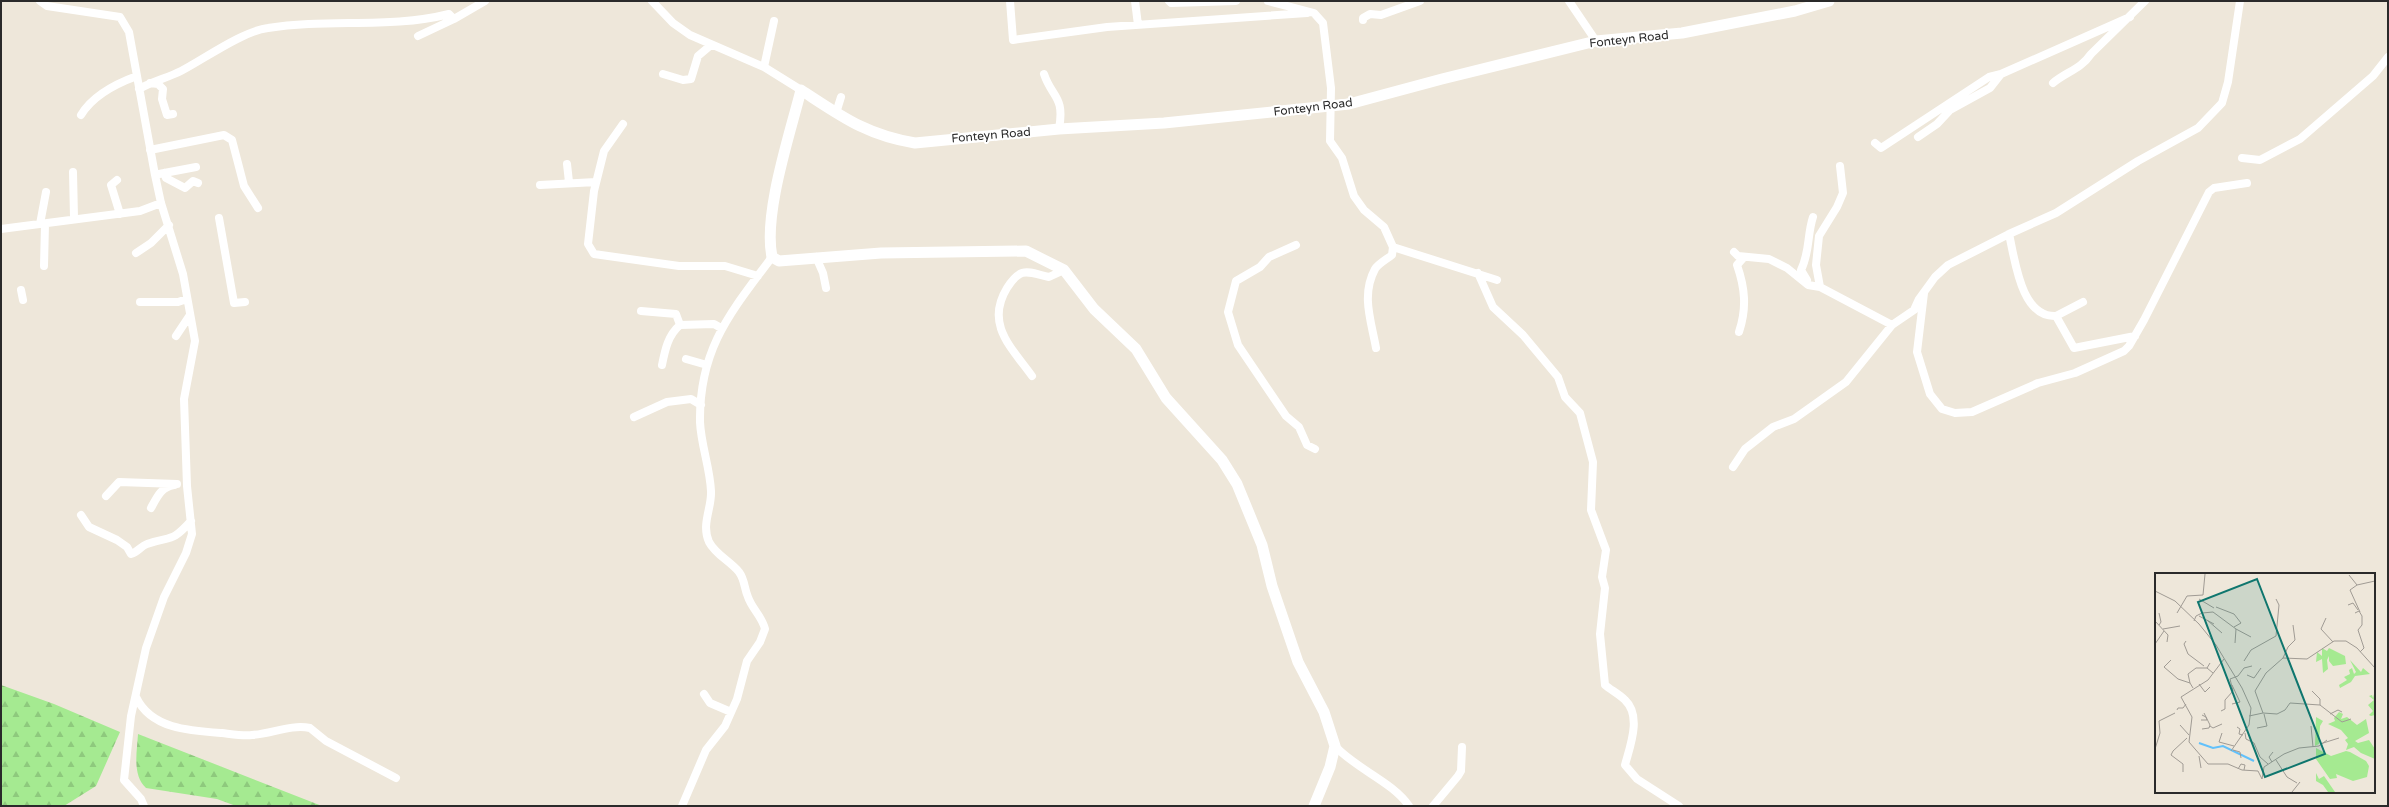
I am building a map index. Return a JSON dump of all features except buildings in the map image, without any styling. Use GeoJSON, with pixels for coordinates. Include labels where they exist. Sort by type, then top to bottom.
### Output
{"type":"FeatureCollection","features":[{"type":"Feature","properties":{"kind":"street"},"geometry":{"type":"LineString","coordinates":[[40,1],[47,6],[120,16],[129,32],[155,175],[161,203],[183,274],[194,341],[184,399],[187,482],[192,534],[186,553],[164,597],[146,648],[136,697],[124,780],[142,802],[134,806]]}},
{"type":"Feature","properties":{"kind":"street"},"geometry":{"type":"LineString","coordinates":[[418,36],[454,19],[485,1]]}},
{"type":"Feature","properties":{"kind":"street"},"geometry":{"type":"LineString","coordinates":[[652,1],[673,23],[690,35],[764,67],[801,90],[774,201],[769,241],[772,257],[721,328],[707,365],[701,405],[700,423],[711,492],[705,524],[708,540],[713,548],[738,571],[744,580],[748,598],[758,613],[764,629],[760,642],[747,661],[737,700],[725,726],[706,750],[682,806]]}},
{"type":"Feature","properties":{"kind":"street"},"geometry":{"type":"LineString","coordinates":[[1010,1],[1013,40],[1138,25],[1314,13]]}},
{"type":"Feature","properties":{"kind":"street"},"geometry":{"type":"LineString","coordinates":[[1135,1],[1138,25]]}},
{"type":"Feature","properties":{"kind":"street"},"geometry":{"type":"LineString","coordinates":[[1169,1],[1171,3],[1236,1]]}},
{"type":"Feature","properties":{"kind":"street"},"geometry":{"type":"LineString","coordinates":[[1268,1],[1314,13],[1323,23],[1331,88],[1329,107],[1330,141],[1342,158],[1354,196],[1364,210],[1384,227],[1393,247],[1392,255],[1376,268],[1367,286],[1367,301],[1376,348]]}},
{"type":"Feature","properties":{"kind":"street"},"geometry":{"type":"LineString","coordinates":[[1364,20],[1363,18],[1370,14],[1381,14],[1420,1]]}},
{"type":"Feature","properties":{"kind":"street"},"geometry":{"type":"LineString","coordinates":[[1569,1],[1596,41]]}},
{"type":"Feature","properties":{"kind":"street","name":"Fonteyn Road"},"geometry":{"type":"LineString","coordinates":[[801,90],[864,130],[892,139],[915,143],[1059,129],[1164,123],[1349,104],[1442,79],[1596,41],[1682,33],[1795,11],[1829,1]]}},
{"type":"Feature","properties":{"kind":"street"},"geometry":{"type":"LineString","coordinates":[[2054,83],[2062,76],[2084,65],[2091,54],[2145,1]]}},
{"type":"Feature","properties":{"kind":"street"},"geometry":{"type":"LineString","coordinates":[[1733,467],[1745,449],[1773,427],[1794,419],[1846,382],[1892,325],[1914,310],[1919,299],[1935,277],[1948,265],[2009,234],[2056,213],[2138,161],[2198,128],[2222,103],[2228,82],[2240,1]]}},
{"type":"Feature","properties":{"kind":"street"},"geometry":{"type":"LineString","coordinates":[[139,89],[176,73],[246,36],[266,28],[332,22],[421,20],[449,14],[454,19]]}},
{"type":"Feature","properties":{"kind":"street"},"geometry":{"type":"LineString","coordinates":[[1874,143],[1881,148],[1989,77],[2001,74],[2130,17]]}},
{"type":"Feature","properties":{"kind":"street"},"geometry":{"type":"LineString","coordinates":[[764,67],[774,21]]}},
{"type":"Feature","properties":{"kind":"street"},"geometry":{"type":"LineString","coordinates":[[663,74],[683,80],[691,79],[698,56],[711,44]]}},
{"type":"Feature","properties":{"kind":"street"},"geometry":{"type":"LineString","coordinates":[[2242,158],[2260,160],[2300,139],[2373,76],[2388,57]]}},
{"type":"Feature","properties":{"kind":"street"},"geometry":{"type":"LineString","coordinates":[[1044,74],[1060,102],[1061,119],[1059,129]]}},
{"type":"Feature","properties":{"kind":"street"},"geometry":{"type":"LineString","coordinates":[[1918,137],[1937,124],[1950,110],[1990,88],[2001,74]]}},
{"type":"Feature","properties":{"kind":"street"},"geometry":{"type":"LineString","coordinates":[[80,116],[88,102],[107,90],[137,76]]}},
{"type":"Feature","properties":{"kind":"street"},"geometry":{"type":"LineString","coordinates":[[150,83],[158,84],[163,89],[164,110],[167,115],[173,114]]}},
{"type":"Feature","properties":{"kind":"street"},"geometry":{"type":"LineString","coordinates":[[836,113],[841,97]]}},
{"type":"Feature","properties":{"kind":"street"},"geometry":{"type":"LineString","coordinates":[[623,124],[604,151],[596,182],[588,244],[594,254],[679,266],[725,266],[758,276]]}},
{"type":"Feature","properties":{"kind":"street"},"geometry":{"type":"LineString","coordinates":[[150,150],[224,135],[232,140],[244,186],[258,208]]}},
{"type":"Feature","properties":{"kind":"street"},"geometry":{"type":"LineString","coordinates":[[567,164],[569,182]]}},
{"type":"Feature","properties":{"kind":"street"},"geometry":{"type":"LineString","coordinates":[[1820,287],[1816,265],[1819,236],[1837,207],[1843,193],[1840,166]]}},
{"type":"Feature","properties":{"kind":"street"},"geometry":{"type":"LineString","coordinates":[[155,175],[164,172],[196,167]]}},
{"type":"Feature","properties":{"kind":"street"},"geometry":{"type":"LineString","coordinates":[[74,172],[74,218]]}},
{"type":"Feature","properties":{"kind":"street"},"geometry":{"type":"LineString","coordinates":[[164,172],[166,178],[184,188],[193,181],[198,183]]}},
{"type":"Feature","properties":{"kind":"street"},"geometry":{"type":"LineString","coordinates":[[117,180],[112,185],[120,214]]}},
{"type":"Feature","properties":{"kind":"street"},"geometry":{"type":"LineString","coordinates":[[540,185],[569,182],[596,182]]}},
{"type":"Feature","properties":{"kind":"street"},"geometry":{"type":"LineString","coordinates":[[1924,293],[1917,352],[1930,394],[1942,409],[1955,413],[1972,412],[2038,383],[2075,373],[2105,361],[2115,353],[2124,350],[2135,336],[2209,192],[2214,188],[2247,183]]}},
{"type":"Feature","properties":{"kind":"street"},"geometry":{"type":"LineString","coordinates":[[44,266],[43,224],[46,192]]}},
{"type":"Feature","properties":{"kind":"street"},"geometry":{"type":"LineString","coordinates":[[1,229],[43,224],[74,218],[140,211],[161,203]]}},
{"type":"Feature","properties":{"kind":"street"},"geometry":{"type":"LineString","coordinates":[[1813,217],[1809,228],[1810,243],[1801,270],[1807,280],[1892,325]]}},
{"type":"Feature","properties":{"kind":"street"},"geometry":{"type":"LineString","coordinates":[[219,218],[234,304],[245,302]]}},
{"type":"Feature","properties":{"kind":"street"},"geometry":{"type":"LineString","coordinates":[[136,253],[152,243],[169,225]]}},
{"type":"Feature","properties":{"kind":"street"},"geometry":{"type":"LineString","coordinates":[[2009,234],[2023,291],[2038,311],[2049,316],[2056,316],[2083,302]]}},
{"type":"Feature","properties":{"kind":"street"},"geometry":{"type":"LineString","coordinates":[[1296,245],[1269,257],[1260,267],[1236,281],[1228,312],[1238,346],[1286,416],[1299,427],[1308,445],[1315,450]]}},
{"type":"Feature","properties":{"kind":"street"},"geometry":{"type":"LineString","coordinates":[[1393,247],[1497,280]]}},
{"type":"Feature","properties":{"kind":"street"},"geometry":{"type":"LineString","coordinates":[[772,257],[779,261],[881,253],[1026,251],[1064,270],[1094,309],[1136,349],[1166,398],[1222,460],[1236,484],[1262,545],[1272,586],[1298,662],[1324,712],[1335,746],[1361,769],[1392,789],[1409,806]]}},
{"type":"Feature","properties":{"kind":"street"},"geometry":{"type":"LineString","coordinates":[[1734,252],[1738,256],[1768,259],[1787,268],[1808,285],[1820,287]]}},
{"type":"Feature","properties":{"kind":"street"},"geometry":{"type":"LineString","coordinates":[[816,257],[823,273],[826,288]]}},
{"type":"Feature","properties":{"kind":"street"},"geometry":{"type":"LineString","coordinates":[[1739,332],[1745,307],[1736,264],[1744,257]]}},
{"type":"Feature","properties":{"kind":"street"},"geometry":{"type":"LineString","coordinates":[[1032,376],[1004,336],[998,314],[1000,300],[1014,278],[1023,272],[1029,271],[1048,277],[1064,270]]}},
{"type":"Feature","properties":{"kind":"street"},"geometry":{"type":"LineString","coordinates":[[1478,273],[1493,307],[1523,335],[1558,377],[1565,397],[1580,413],[1593,462],[1591,510],[1606,550],[1602,577],[1605,588],[1600,634],[1604,685],[1626,701],[1633,714],[1632,738],[1625,765],[1637,779],[1679,806]]}},
{"type":"Feature","properties":{"kind":"street"},"geometry":{"type":"LineString","coordinates":[[21,290],[23,300]]}},
{"type":"Feature","properties":{"kind":"street"},"geometry":{"type":"LineString","coordinates":[[140,302],[178,302],[187,299]]}},
{"type":"Feature","properties":{"kind":"street"},"geometry":{"type":"LineString","coordinates":[[641,311],[676,314],[680,325]]}},
{"type":"Feature","properties":{"kind":"street"},"geometry":{"type":"LineString","coordinates":[[176,336],[190,315]]}},
{"type":"Feature","properties":{"kind":"street"},"geometry":{"type":"LineString","coordinates":[[2056,316],[2074,348],[2135,336]]}},
{"type":"Feature","properties":{"kind":"street"},"geometry":{"type":"LineString","coordinates":[[662,365],[666,346],[674,330],[680,325],[714,324],[721,328]]}},
{"type":"Feature","properties":{"kind":"street"},"geometry":{"type":"LineString","coordinates":[[686,359],[707,365]]}},
{"type":"Feature","properties":{"kind":"street"},"geometry":{"type":"LineString","coordinates":[[634,417],[667,402],[691,399],[701,405]]}},
{"type":"Feature","properties":{"kind":"street"},"geometry":{"type":"LineString","coordinates":[[106,496],[119,482],[177,484]]}},
{"type":"Feature","properties":{"kind":"street"},"geometry":{"type":"LineString","coordinates":[[151,508],[159,494],[168,486],[187,482]]}},
{"type":"Feature","properties":{"kind":"street"},"geometry":{"type":"LineString","coordinates":[[81,515],[89,527],[117,540],[127,547],[131,554],[137,552],[146,544],[174,538],[191,521]]}},
{"type":"Feature","properties":{"kind":"street"},"geometry":{"type":"LineString","coordinates":[[704,694],[710,703],[731,712]]}},
{"type":"Feature","properties":{"kind":"street"},"geometry":{"type":"LineString","coordinates":[[136,697],[141,708],[153,718],[194,732],[252,736],[278,730],[310,728],[326,741],[396,778]]}},
{"type":"Feature","properties":{"kind":"street"},"geometry":{"type":"LineString","coordinates":[[1314,806],[1330,767],[1335,746]]}},
{"type":"Feature","properties":{"kind":"street"},"geometry":{"type":"LineString","coordinates":[[1433,806],[1461,771],[1462,747]]}},
{"type":"Feature","properties":{"kind":"green space"},"geometry":{"type":"Polygon","coordinates":[[[1,685],[54,704],[120,732],[96,786],[64,806],[1,806],[1,685]]]}},
{"type":"Feature","properties":{"kind":"green space"},"geometry":{"type":"Polygon","coordinates":[[[138,734],[322,806],[236,806],[217,799],[146,788],[139,777],[137,770],[136,756],[138,734]]]}}]}
